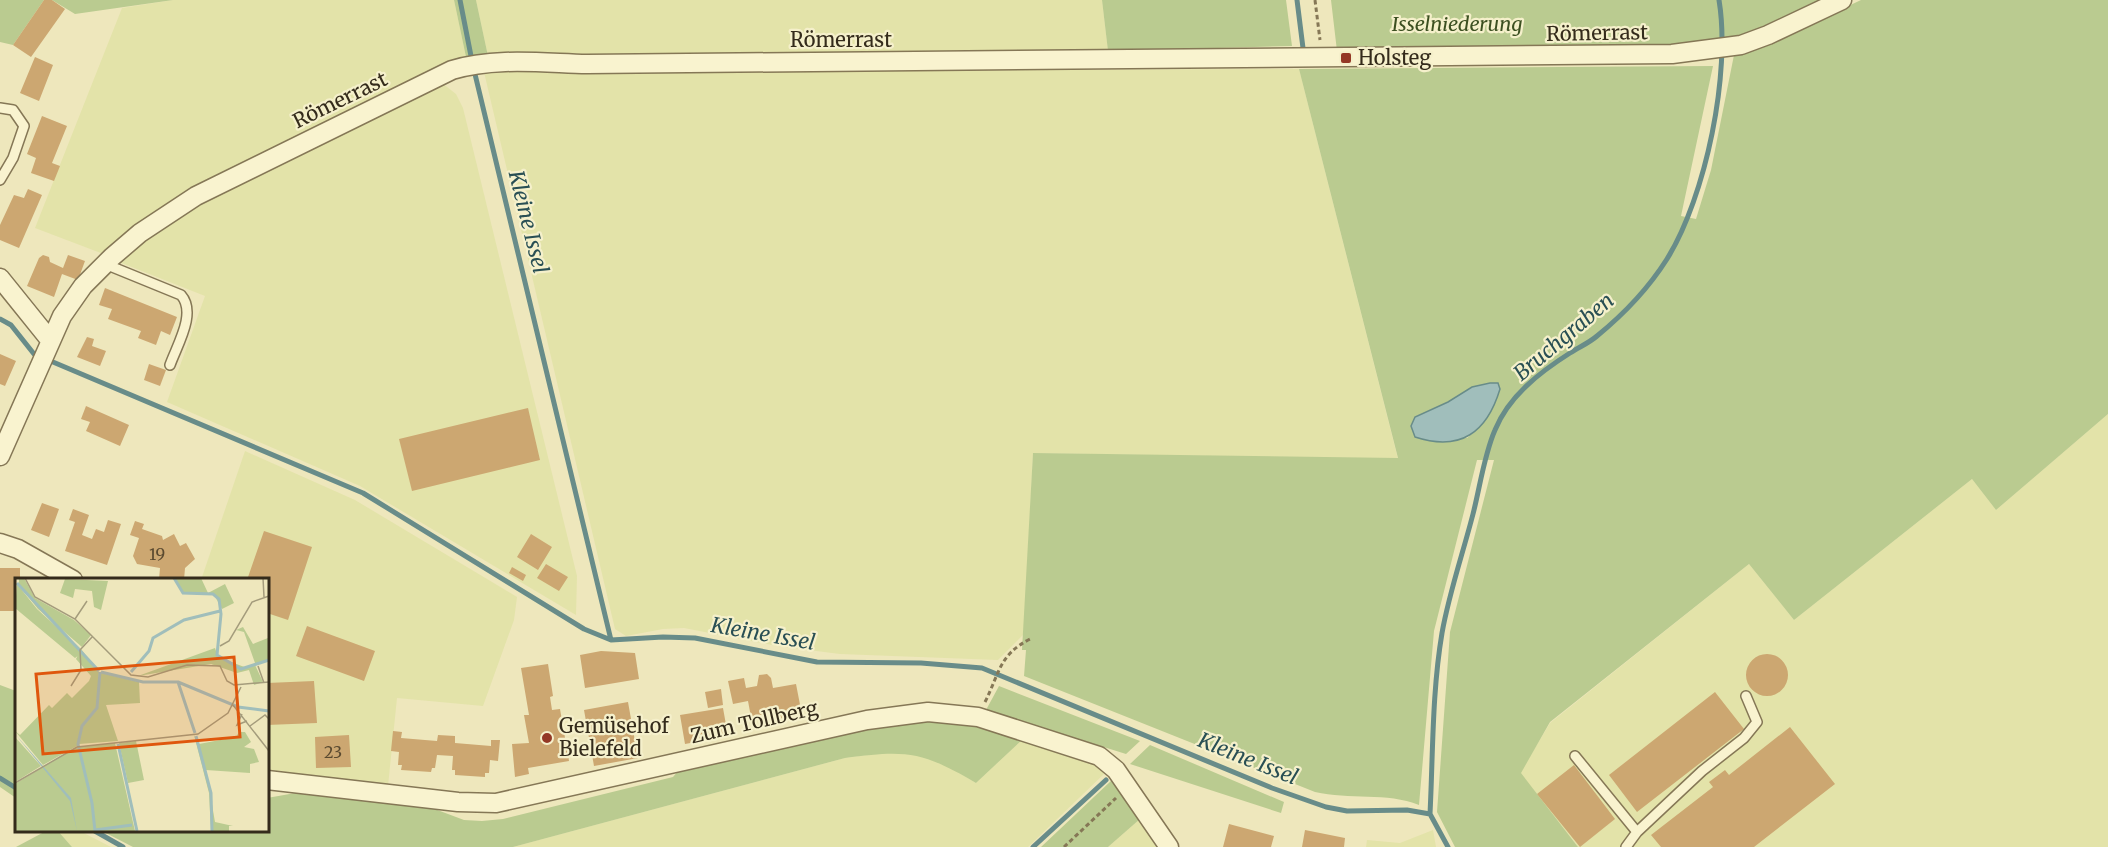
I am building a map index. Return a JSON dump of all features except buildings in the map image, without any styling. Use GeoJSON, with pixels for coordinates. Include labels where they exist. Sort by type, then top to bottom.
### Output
{"type":"FeatureCollection","features":[{"type":"Feature","properties":{"kind":"street","name":"Römerrast"},"geometry":{"type":"LineString","coordinates":[[0,456],[68,306],[105,264],[140,233],[196,196],[452,70],[469,65],[487,63],[599,64],[1672,54],[1741,45],[1768,35],[1842,0]]}},
{"type":"Feature","properties":{"kind":"street"},"geometry":{"type":"LineString","coordinates":[[0,279],[46,352]]}},
{"type":"Feature","properties":{"kind":"street"},"geometry":{"type":"LineString","coordinates":[[0,543],[18,549],[69,578]]}},
{"type":"Feature","properties":{"kind":"street","name":"Zum Tollberg"},"geometry":{"type":"LineString","coordinates":[[268,780],[458,802],[496,803],[867,720],[928,712],[978,717],[1099,756],[1116,770],[1169,847]]}},
{"type":"Feature","properties":{"kind":"lane"},"geometry":{"type":"LineString","coordinates":[[0,108],[13,110],[24,126],[13,158],[0,180]]}},
{"type":"Feature","properties":{"kind":"lane"},"geometry":{"type":"LineString","coordinates":[[105,264],[181,295],[186,300],[188,315],[170,365]]}},
{"type":"Feature","properties":{"kind":"lane"},"geometry":{"type":"LineString","coordinates":[[1626,847],[1637,832],[1702,771],[1744,738],[1757,722],[1746,696]]}},
{"type":"Feature","properties":{"kind":"lane"},"geometry":{"type":"LineString","coordinates":[[1575,756],[1637,832]]}},
{"type":"Feature","properties":{"kind":"path"},"geometry":{"type":"LineString","coordinates":[[1315,0],[1322,58]]}},
{"type":"Feature","properties":{"kind":"path"},"geometry":{"type":"LineString","coordinates":[[994,684],[1000,668],[1013,648],[1030,639]]}},
{"type":"Feature","properties":{"kind":"path"},"geometry":{"type":"LineString","coordinates":[[1064,847],[1128,787]]}},
{"type":"Feature","properties":{"kind":"green space"},"geometry":{"type":"Polygon","coordinates":[[[0,0],[44,0],[13,45],[0,42],[0,0]]]}},
{"type":"Feature","properties":{"kind":"green space"},"geometry":{"type":"Polygon","coordinates":[[[52,0],[173,0],[75,14],[52,0]]]}},
{"type":"Feature","properties":{"kind":"green space"},"geometry":{"type":"Polygon","coordinates":[[[173,0],[454,0],[466,57],[202,185],[106,255],[35,228],[122,8],[173,0]]]}},
{"type":"Feature","properties":{"kind":"green space"},"geometry":{"type":"Polygon","coordinates":[[[454,0],[476,0],[488,56],[466,57],[454,0]]]}},
{"type":"Feature","properties":{"kind":"green space"},"geometry":{"type":"Polygon","coordinates":[[[476,0],[1102,0],[1108,51],[488,56],[476,0]]]}},
{"type":"Feature","properties":{"kind":"green space"},"geometry":{"type":"Polygon","coordinates":[[[1102,0],[1286,0],[1292,46],[1108,51],[1102,0]]]}},
{"type":"Feature","properties":{"kind":"green space","name":"Isselniederung"},"geometry":{"type":"Polygon","coordinates":[[[1331,0],[1829,0],[1725,45],[1337,51],[1331,0]]]}},
{"type":"Feature","properties":{"kind":"green space"},"geometry":{"type":"Polygon","coordinates":[[[1861,0],[2108,0],[2108,414],[1996,510],[1972,479],[1794,620],[1749,564],[1550,722],[1521,773],[1578,847],[1455,847],[1437,812],[1450,632],[1494,460],[1477,460],[1434,631],[1419,805],[1381,797],[1341,796],[1315,792],[1024,676],[1026,650],[1022,650],[1033,453],[1398,458],[1299,69],[1713,66],[1681,216],[1696,219],[1711,170],[1734,55],[1802,28],[1861,0]],[[1497,383],[1472,387],[1448,402],[1415,417],[1467,438],[1488,414],[1497,383]]]}},
{"type":"Feature","properties":{"kind":"green space"},"geometry":{"type":"Polygon","coordinates":[[[1299,69],[1398,459],[1033,453],[1024,634],[998,660],[840,654],[777,646],[684,628],[663,629],[626,636],[615,629],[484,72],[1299,69]]]}},
{"type":"Feature","properties":{"kind":"green space"},"geometry":{"type":"Polygon","coordinates":[[[442,83],[456,94],[463,108],[577,576],[576,615],[360,486],[167,402],[205,296],[119,262],[143,240],[210,197],[442,83]]]}},
{"type":"Feature","properties":{"kind":"green space"},"geometry":{"type":"Polygon","coordinates":[[[2108,414],[2108,847],[1578,847],[1520,773],[1550,723],[1749,564],[1794,620],[1972,479],[1996,510],[2108,414]]]}},
{"type":"Feature","properties":{"kind":"green space"},"geometry":{"type":"Polygon","coordinates":[[[245,451],[355,500],[517,597],[514,620],[483,706],[397,698],[388,786],[268,772],[268,578],[202,578],[245,451]]]}},
{"type":"Feature","properties":{"kind":"green space"},"geometry":{"type":"Polygon","coordinates":[[[0,685],[15,691],[15,797],[0,787],[0,685]]]}},
{"type":"Feature","properties":{"kind":"green space"},"geometry":{"type":"Polygon","coordinates":[[[999,686],[1140,741],[1126,754],[986,710],[999,686]]]}},
{"type":"Feature","properties":{"kind":"green space"},"geometry":{"type":"Polygon","coordinates":[[[936,719],[974,724],[1023,739],[976,783],[941,764],[913,756],[884,754],[845,758],[513,847],[133,847],[104,832],[268,832],[268,798],[301,792],[432,808],[464,820],[503,819],[673,777],[679,770],[868,727],[936,719]]]}},
{"type":"Feature","properties":{"kind":"green space"},"geometry":{"type":"Polygon","coordinates":[[[1023,739],[1091,761],[1106,772],[1028,847],[513,847],[845,758],[889,752],[915,754],[941,762],[976,783],[1023,739]]]}},
{"type":"Feature","properties":{"kind":"green space"},"geometry":{"type":"Polygon","coordinates":[[[1150,745],[1284,802],[1281,813],[1130,764],[1150,745]]]}},
{"type":"Feature","properties":{"kind":"green space"},"geometry":{"type":"Polygon","coordinates":[[[1112,780],[1140,819],[1108,847],[1041,847],[1112,780]]]}},
{"type":"Feature","properties":{"kind":"green space"},"geometry":{"type":"Polygon","coordinates":[[[1140,819],[1159,847],[1108,847],[1140,819]]]}},
{"type":"Feature","properties":{"kind":"green space"},"geometry":{"type":"Polygon","coordinates":[[[1433,830],[1436,847],[1366,847],[1367,840],[1400,843],[1433,830]]]}},
{"type":"Feature","properties":{"kind":"green space"},"geometry":{"type":"Polygon","coordinates":[[[44,832],[59,832],[72,847],[16,847],[44,832]]]}},
{"type":"Feature","properties":{"kind":"green space"},"geometry":{"type":"Polygon","coordinates":[[[59,832],[82,832],[111,847],[72,847],[59,832]]]}},
{"type":"Feature","properties":{"kind":"water"},"geometry":{"type":"Polygon","coordinates":[[[1498,383],[1500,389],[1495,404],[1480,427],[1470,435],[1446,442],[1415,437],[1411,426],[1415,417],[1448,402],[1472,387],[1498,383]]]}},
{"type":"Feature","properties":{"kind":"waterway","name":"Kleine Issel"},"geometry":{"type":"LineString","coordinates":[[460,0],[471,56]]}},
{"type":"Feature","properties":{"kind":"waterway"},"geometry":{"type":"LineString","coordinates":[[1297,0],[1303,48]]}},
{"type":"Feature","properties":{"kind":"waterway","name":"Bruchgraben"},"geometry":{"type":"LineString","coordinates":[[1430,814],[1435,700],[1442,633],[1491,440],[1508,406],[1526,386],[1559,360],[1594,338],[1635,300],[1660,270],[1681,233],[1704,169],[1718,97],[1722,30],[1719,0]]}},
{"type":"Feature","properties":{"kind":"waterway","name":"Kleine Issel"},"geometry":{"type":"LineString","coordinates":[[474,70],[611,640],[695,638],[817,662],[921,663],[982,668],[1272,788],[1326,807],[1347,811],[1407,810],[1430,814],[1448,847]]}},
{"type":"Feature","properties":{"kind":"waterway"},"geometry":{"type":"LineString","coordinates":[[0,319],[11,325],[34,354],[363,493],[584,629],[611,640]]}},
{"type":"Feature","properties":{"kind":"waterway"},"geometry":{"type":"LineString","coordinates":[[0,778],[15,787]]}},
{"type":"Feature","properties":{"kind":"waterway"},"geometry":{"type":"LineString","coordinates":[[1033,847],[1106,780]]}},
{"type":"Feature","properties":{"kind":"waterway"},"geometry":{"type":"LineString","coordinates":[[97,832],[123,847]]}},
{"type":"Feature","properties":{"kind":"place","name":"Holsteg"},"geometry":{"type":"Point","coordinates":[1346,58]}},
{"type":"Feature","properties":{"kind":"place","name":"Gemüsehof Bielefeld"},"geometry":{"type":"Point","coordinates":[547,738]}}]}
